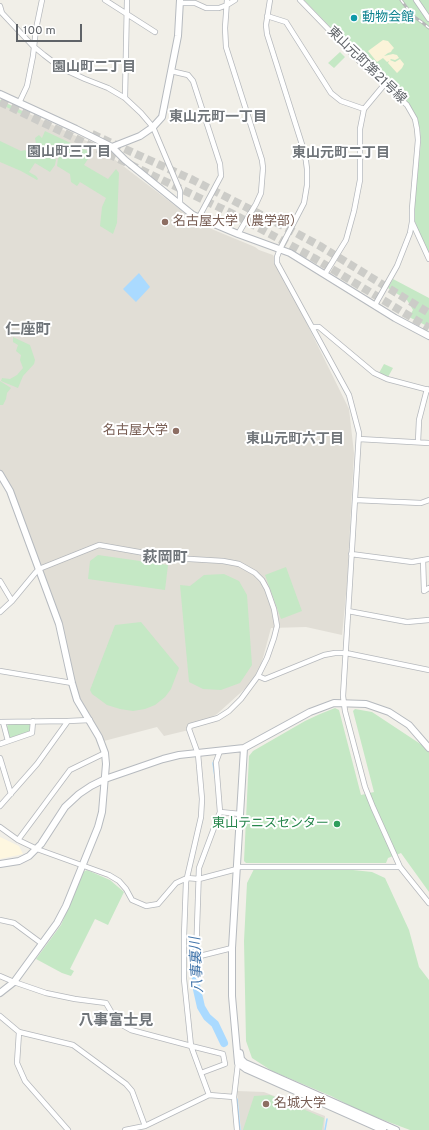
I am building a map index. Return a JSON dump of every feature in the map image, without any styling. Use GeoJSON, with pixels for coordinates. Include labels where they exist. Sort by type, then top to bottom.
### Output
{"type":"FeatureCollection","features":[{"type":"Feature","properties":{"kind":"street"},"geometry":{"type":"LineString","coordinates":[[19,103],[27,86],[42,0]]}},
{"type":"Feature","properties":{"kind":"street"},"geometry":{"type":"LineString","coordinates":[[105,0],[155,32]]}},
{"type":"Feature","properties":{"kind":"street"},"geometry":{"type":"LineString","coordinates":[[125,98],[127,0]]}},
{"type":"Feature","properties":{"kind":"street"},"geometry":{"type":"LineString","coordinates":[[112,147],[140,136],[153,127],[162,116],[178,36],[180,1],[195,3],[206,8],[219,8],[236,0]]}},
{"type":"Feature","properties":{"kind":"street"},"geometry":{"type":"LineString","coordinates":[[270,0],[266,25],[269,43],[305,154],[307,169],[307,186],[304,202],[280,249],[277,257],[277,263],[349,396],[359,433],[343,696],[345,711],[368,795],[400,867],[429,903]]}},
{"type":"Feature","properties":{"kind":"street","name":"東山元町第21号線"},"geometry":{"type":"LineString","coordinates":[[300,0],[361,63],[406,105],[414,119],[418,140],[412,222]]}},
{"type":"Feature","properties":{"kind":"street"},"geometry":{"type":"LineString","coordinates":[[416,0],[429,19]]}},
{"type":"Feature","properties":{"kind":"street"},"geometry":{"type":"LineString","coordinates":[[227,3],[225,28],[226,47],[262,160],[263,168],[261,193],[238,234]]}},
{"type":"Feature","properties":{"kind":"street"},"geometry":{"type":"LineString","coordinates":[[0,6],[1,12],[33,46],[61,68],[108,88],[125,98],[141,113],[153,127],[180,191],[180,204]]}},
{"type":"Feature","properties":{"kind":"street"},"geometry":{"type":"LineString","coordinates":[[267,16],[286,22],[331,93],[341,101],[364,109]]}},
{"type":"Feature","properties":{"kind":"street"},"geometry":{"type":"LineString","coordinates":[[171,71],[188,75],[193,81],[220,164],[221,176],[199,217]]}},
{"type":"Feature","properties":{"kind":"street"},"geometry":{"type":"LineString","coordinates":[[325,274],[346,240],[354,210],[360,180],[360,129],[364,109],[384,85]]}},
{"type":"Feature","properties":{"kind":"street"},"geometry":{"type":"LineString","coordinates":[[0,94],[112,147],[125,160],[180,204],[199,217],[238,234],[290,253],[429,336]]}},
{"type":"Feature","properties":{"kind":"street"},"geometry":{"type":"LineString","coordinates":[[375,305],[397,266],[410,233],[412,222]]}},
{"type":"Feature","properties":{"kind":"street"},"geometry":{"type":"LineString","coordinates":[[412,222],[429,259]]}},
{"type":"Feature","properties":{"kind":"street"},"geometry":{"type":"LineString","coordinates":[[312,327],[319,327],[374,373],[387,379],[428,390],[419,420],[418,442]]}},
{"type":"Feature","properties":{"kind":"street"},"geometry":{"type":"LineString","coordinates":[[358,439],[429,443]]}},
{"type":"Feature","properties":{"kind":"street"},"geometry":{"type":"LineString","coordinates":[[0,474],[10,491],[59,624],[76,700],[90,720],[99,737],[105,753],[106,764],[102,812],[98,827],[66,906],[57,923],[14,982],[0,993]]}},
{"type":"Feature","properties":{"kind":"street"},"geometry":{"type":"LineString","coordinates":[[355,500],[421,503],[429,500]]}},
{"type":"Feature","properties":{"kind":"street"},"geometry":{"type":"LineString","coordinates":[[0,612],[12,601],[39,569],[99,545],[173,558],[239,564],[262,580],[267,589],[274,609],[277,626],[268,658],[258,676],[230,711],[218,718],[190,726],[189,729],[198,754],[202,798],[201,817],[187,878],[184,936],[184,979],[191,1046],[209,1095]]}},
{"type":"Feature","properties":{"kind":"street"},"geometry":{"type":"LineString","coordinates":[[352,554],[412,562],[429,559]]}},
{"type":"Feature","properties":{"kind":"street"},"geometry":{"type":"LineString","coordinates":[[423,560],[424,591],[429,588]]}},
{"type":"Feature","properties":{"kind":"street"},"geometry":{"type":"LineString","coordinates":[[0,581],[12,601]]}},
{"type":"Feature","properties":{"kind":"street"},"geometry":{"type":"LineString","coordinates":[[348,611],[407,622],[429,620]]}},
{"type":"Feature","properties":{"kind":"street"},"geometry":{"type":"LineString","coordinates":[[258,676],[265,679],[324,655],[335,653],[346,653],[429,670]]}},
{"type":"Feature","properties":{"kind":"street"},"geometry":{"type":"LineString","coordinates":[[0,671],[72,683]]}},
{"type":"Feature","properties":{"kind":"street"},"geometry":{"type":"LineString","coordinates":[[0,864],[19,861],[29,856],[37,848],[70,802],[91,786],[105,779],[163,759],[244,748],[310,712],[334,703],[344,702],[366,704],[389,712],[409,726],[429,748]]}},
{"type":"Feature","properties":{"kind":"street"},"geometry":{"type":"LineString","coordinates":[[8,741],[2,722],[90,720]]}},
{"type":"Feature","properties":{"kind":"street"},"geometry":{"type":"LineString","coordinates":[[0,744],[32,733],[33,721]]}},
{"type":"Feature","properties":{"kind":"street"},"geometry":{"type":"LineString","coordinates":[[0,806],[37,764],[68,721]]}},
{"type":"Feature","properties":{"kind":"street"},"geometry":{"type":"LineString","coordinates":[[237,1130],[234,1097],[238,1063],[232,996],[232,948],[244,748]]}},
{"type":"Feature","properties":{"kind":"street"},"geometry":{"type":"LineString","coordinates":[[220,751],[216,762],[220,812],[199,868],[196,957],[232,948]]}},
{"type":"Feature","properties":{"kind":"street"},"geometry":{"type":"LineString","coordinates":[[18,840],[70,770],[105,753]]}},
{"type":"Feature","properties":{"kind":"street"},"geometry":{"type":"LineString","coordinates":[[0,758],[10,794]]}},
{"type":"Feature","properties":{"kind":"street"},"geometry":{"type":"LineString","coordinates":[[220,812],[240,814]]}},
{"type":"Feature","properties":{"kind":"street"},"geometry":{"type":"LineString","coordinates":[[0,827],[18,840],[109,875],[119,881],[126,889],[132,900],[146,906],[158,904],[176,883],[187,878],[198,879],[237,868],[400,867]]}},
{"type":"Feature","properties":{"kind":"street"},"geometry":{"type":"LineString","coordinates":[[0,920],[14,923],[41,943]]}},
{"type":"Feature","properties":{"kind":"street"},"geometry":{"type":"LineString","coordinates":[[0,976],[46,992],[75,999],[106,1003],[113,1015],[122,1025],[131,1030],[223,1054],[225,1064],[201,1073]]}},
{"type":"Feature","properties":{"kind":"street"},"geometry":{"type":"LineString","coordinates":[[233,992],[235,996],[241,1059],[245,1063],[396,1130]]}},
{"type":"Feature","properties":{"kind":"street"},"geometry":{"type":"LineString","coordinates":[[0,1016],[19,1032],[73,1045],[126,1084],[132,1091],[145,1126]]}},
{"type":"Feature","properties":{"kind":"street"},"geometry":{"type":"LineString","coordinates":[[19,1032],[17,1063],[25,1081],[68,1130]]}},
{"type":"Feature","properties":{"kind":"street"},"geometry":{"type":"LineString","coordinates":[[238,1063],[245,1063]]}},
{"type":"Feature","properties":{"kind":"street"},"geometry":{"type":"LineString","coordinates":[[238,1063],[383,1130]]}},
{"type":"Feature","properties":{"kind":"street"},"geometry":{"type":"LineString","coordinates":[[125,1130],[145,1126],[209,1095],[234,1097]]}},
{"type":"Feature","properties":{"kind":"shaded area","name":"名古屋大学"},"geometry":{"type":"Polygon","coordinates":[[[0,100],[97,146],[202,225],[273,255],[349,409],[354,453],[347,584],[342,635],[306,627],[271,628],[260,669],[248,686],[217,714],[189,730],[164,736],[157,727],[104,741],[80,700],[63,629],[41,565],[13,491],[4,474],[0,471],[0,100]]]}},
{"type":"Feature","properties":{"kind":"shaded area"},"geometry":{"type":"Polygon","coordinates":[[[0,837],[19,846],[23,854],[0,859],[0,837]]]}},
{"type":"Feature","properties":{"kind":"shaded area","name":"名城大学"},"geometry":{"type":"Polygon","coordinates":[[[237,1091],[264,1092],[325,1116],[324,1130],[241,1130],[237,1091]]]}},
{"type":"Feature","properties":{"kind":"green space"},"geometry":{"type":"Polygon","coordinates":[[[304,0],[429,0],[429,254],[422,242],[413,216],[421,142],[420,129],[414,113],[304,0]]]}},
{"type":"Feature","properties":{"kind":"green space"},"geometry":{"type":"Polygon","coordinates":[[[340,52],[345,57],[334,68],[328,63],[340,52]]]}},
{"type":"Feature","properties":{"kind":"green space"},"geometry":{"type":"Polygon","coordinates":[[[0,100],[27,113],[23,115],[0,104],[0,100]]]}},
{"type":"Feature","properties":{"kind":"green space"},"geometry":{"type":"Polygon","coordinates":[[[45,131],[92,153],[84,165],[108,179],[116,169],[119,173],[117,223],[113,234],[100,226],[102,207],[106,198],[80,182],[77,186],[71,182],[70,174],[57,166],[58,158],[63,150],[52,145],[45,144],[43,150],[39,153],[32,149],[36,144],[35,138],[39,135],[42,138],[45,131]]]}},
{"type":"Feature","properties":{"kind":"green space"},"geometry":{"type":"Polygon","coordinates":[[[0,141],[21,151],[25,150],[34,157],[54,156],[56,160],[55,165],[50,172],[35,163],[29,172],[36,176],[38,179],[37,180],[0,162],[0,141]]]}},
{"type":"Feature","properties":{"kind":"green space"},"geometry":{"type":"Polygon","coordinates":[[[393,279],[429,298],[429,327],[409,317],[413,310],[407,300],[388,288],[393,279]]]}},
{"type":"Feature","properties":{"kind":"green space"},"geometry":{"type":"Polygon","coordinates":[[[13,337],[30,345],[35,360],[34,364],[23,376],[18,388],[1,381],[2,378],[10,379],[17,375],[23,368],[20,360],[21,355],[16,351],[18,345],[13,342],[13,337]]]}},
{"type":"Feature","properties":{"kind":"green space"},"geometry":{"type":"Polygon","coordinates":[[[384,364],[393,368],[388,377],[379,373],[384,364]]]}},
{"type":"Feature","properties":{"kind":"green space"},"geometry":{"type":"Polygon","coordinates":[[[0,381],[11,388],[7,393],[3,405],[0,405],[0,381]]]}},
{"type":"Feature","properties":{"kind":"green space"},"geometry":{"type":"Polygon","coordinates":[[[98,555],[168,565],[165,590],[88,579],[90,561],[98,555]]]}},
{"type":"Feature","properties":{"kind":"green space"},"geometry":{"type":"Polygon","coordinates":[[[286,567],[302,611],[281,619],[265,575],[286,567]]]}},
{"type":"Feature","properties":{"kind":"green space"},"geometry":{"type":"Polygon","coordinates":[[[224,574],[239,581],[247,595],[252,665],[240,683],[221,690],[203,689],[189,682],[180,585],[190,586],[204,575],[224,574]]]}},
{"type":"Feature","properties":{"kind":"green space"},"geometry":{"type":"Polygon","coordinates":[[[141,622],[179,668],[171,689],[165,697],[155,705],[145,709],[133,711],[107,705],[92,694],[90,690],[115,625],[141,622]]]}},
{"type":"Feature","properties":{"kind":"green space","name":"東山テニスセンター"},"geometry":{"type":"Polygon","coordinates":[[[335,708],[339,710],[361,795],[374,792],[353,711],[355,709],[372,712],[425,747],[429,745],[429,892],[401,853],[388,858],[386,863],[246,863],[244,861],[249,756],[253,751],[305,721],[335,708]]]}},
{"type":"Feature","properties":{"kind":"green space"},"geometry":{"type":"Polygon","coordinates":[[[8,723],[30,724],[30,732],[9,740],[7,727],[8,723]]]}},
{"type":"Feature","properties":{"kind":"green space"},"geometry":{"type":"Polygon","coordinates":[[[254,869],[353,870],[372,872],[385,878],[409,930],[419,967],[429,980],[429,1130],[410,1130],[362,1112],[331,1096],[272,1071],[252,1058],[246,1041],[244,941],[247,883],[254,869]]]}},
{"type":"Feature","properties":{"kind":"green space"},"geometry":{"type":"Polygon","coordinates":[[[87,870],[110,880],[124,892],[108,925],[95,919],[70,969],[74,971],[71,976],[62,973],[36,959],[61,925],[83,872],[87,870]]]}},
{"type":"Feature","properties":{"kind":"green space","name":"名城大学"},"geometry":{"type":"Polygon","coordinates":[[[270,1095],[324,1118],[322,1130],[243,1130],[254,1096],[270,1095]]]}},
{"type":"Feature","properties":{"kind":"sand"},"geometry":{"type":"Polygon","coordinates":[[[383,40],[388,41],[394,48],[391,52],[384,56],[393,54],[397,55],[399,58],[390,60],[395,62],[400,59],[404,64],[397,73],[388,63],[389,61],[387,62],[383,58],[377,62],[368,51],[383,40]]]}},
{"type":"Feature","properties":{"kind":"water"},"geometry":{"type":"Polygon","coordinates":[[[385,10],[389,10],[391,11],[391,19],[385,20],[382,17],[382,13],[385,10]]]}},
{"type":"Feature","properties":{"kind":"water"},"geometry":{"type":"Polygon","coordinates":[[[139,273],[150,287],[136,302],[123,289],[139,273]]]}},
{"type":"Feature","properties":{"kind":"waterway","name":"八事裏川"},"geometry":{"type":"LineString","coordinates":[[214,761],[215,777]]}},
{"type":"Feature","properties":{"kind":"waterway","name":"八事裏川"},"geometry":{"type":"LineString","coordinates":[[195,949],[196,985],[201,1007],[207,1017],[215,1024],[224,1043]]}},
{"type":"Feature","properties":{"kind":"waterway","name":"八事裏川"},"geometry":{"type":"LineString","coordinates":[[237,1099],[240,1130]]}},
{"type":"Feature","properties":{"kind":"waterway"},"geometry":{"type":"LineString","coordinates":[[325,1130],[327,1119]]}},
{"type":"Feature","properties":{"kind":"tunnel"},"geometry":{"type":"LineString","coordinates":[[0,102],[235,215],[314,258],[429,328]]}},
{"type":"Feature","properties":{"kind":"tunnel"},"geometry":{"type":"LineString","coordinates":[[92,134],[193,180],[283,226],[320,246],[429,313]]}},
{"type":"Feature","properties":{"kind":"railway"},"geometry":{"type":"LineString","coordinates":[[401,0],[413,16],[429,28]]}},
{"type":"Feature","properties":{"kind":"place","name":"動物会館"},"geometry":{"type":"Point","coordinates":[354,18]}},
{"type":"Feature","properties":{"kind":"place","name":"名古屋大学（農学部）"},"geometry":{"type":"Point","coordinates":[165,222]}},
{"type":"Feature","properties":{"kind":"place","name":"名古屋大学"},"geometry":{"type":"Point","coordinates":[176,431]}},
{"type":"Feature","properties":{"kind":"place","name":"東山テニスセンター"},"geometry":{"type":"Point","coordinates":[337,824]}},
{"type":"Feature","properties":{"kind":"place","name":"名城大学"},"geometry":{"type":"Point","coordinates":[266,1104]}},
{"type":"Feature","properties":{"kind":"district","name":"園山町二丁目"},"geometry":{"type":"Point","coordinates":[94,68]}},
{"type":"Feature","properties":{"kind":"district","name":"東山元町一丁目"},"geometry":{"type":"Point","coordinates":[218,118]}},
{"type":"Feature","properties":{"kind":"district","name":"園山町三丁目"},"geometry":{"type":"Point","coordinates":[69,153]}},
{"type":"Feature","properties":{"kind":"district","name":"東山元町二丁目"},"geometry":{"type":"Point","coordinates":[341,154]}},
{"type":"Feature","properties":{"kind":"district","name":"仁座町"},"geometry":{"type":"Point","coordinates":[28,331]}},
{"type":"Feature","properties":{"kind":"district","name":"東山元町六丁目"},"geometry":{"type":"Point","coordinates":[295,440]}},
{"type":"Feature","properties":{"kind":"district","name":"萩岡町"},"geometry":{"type":"Point","coordinates":[165,559]}},
{"type":"Feature","properties":{"kind":"district","name":"八事富士見"},"geometry":{"type":"Point","coordinates":[116,1022]}}]}
